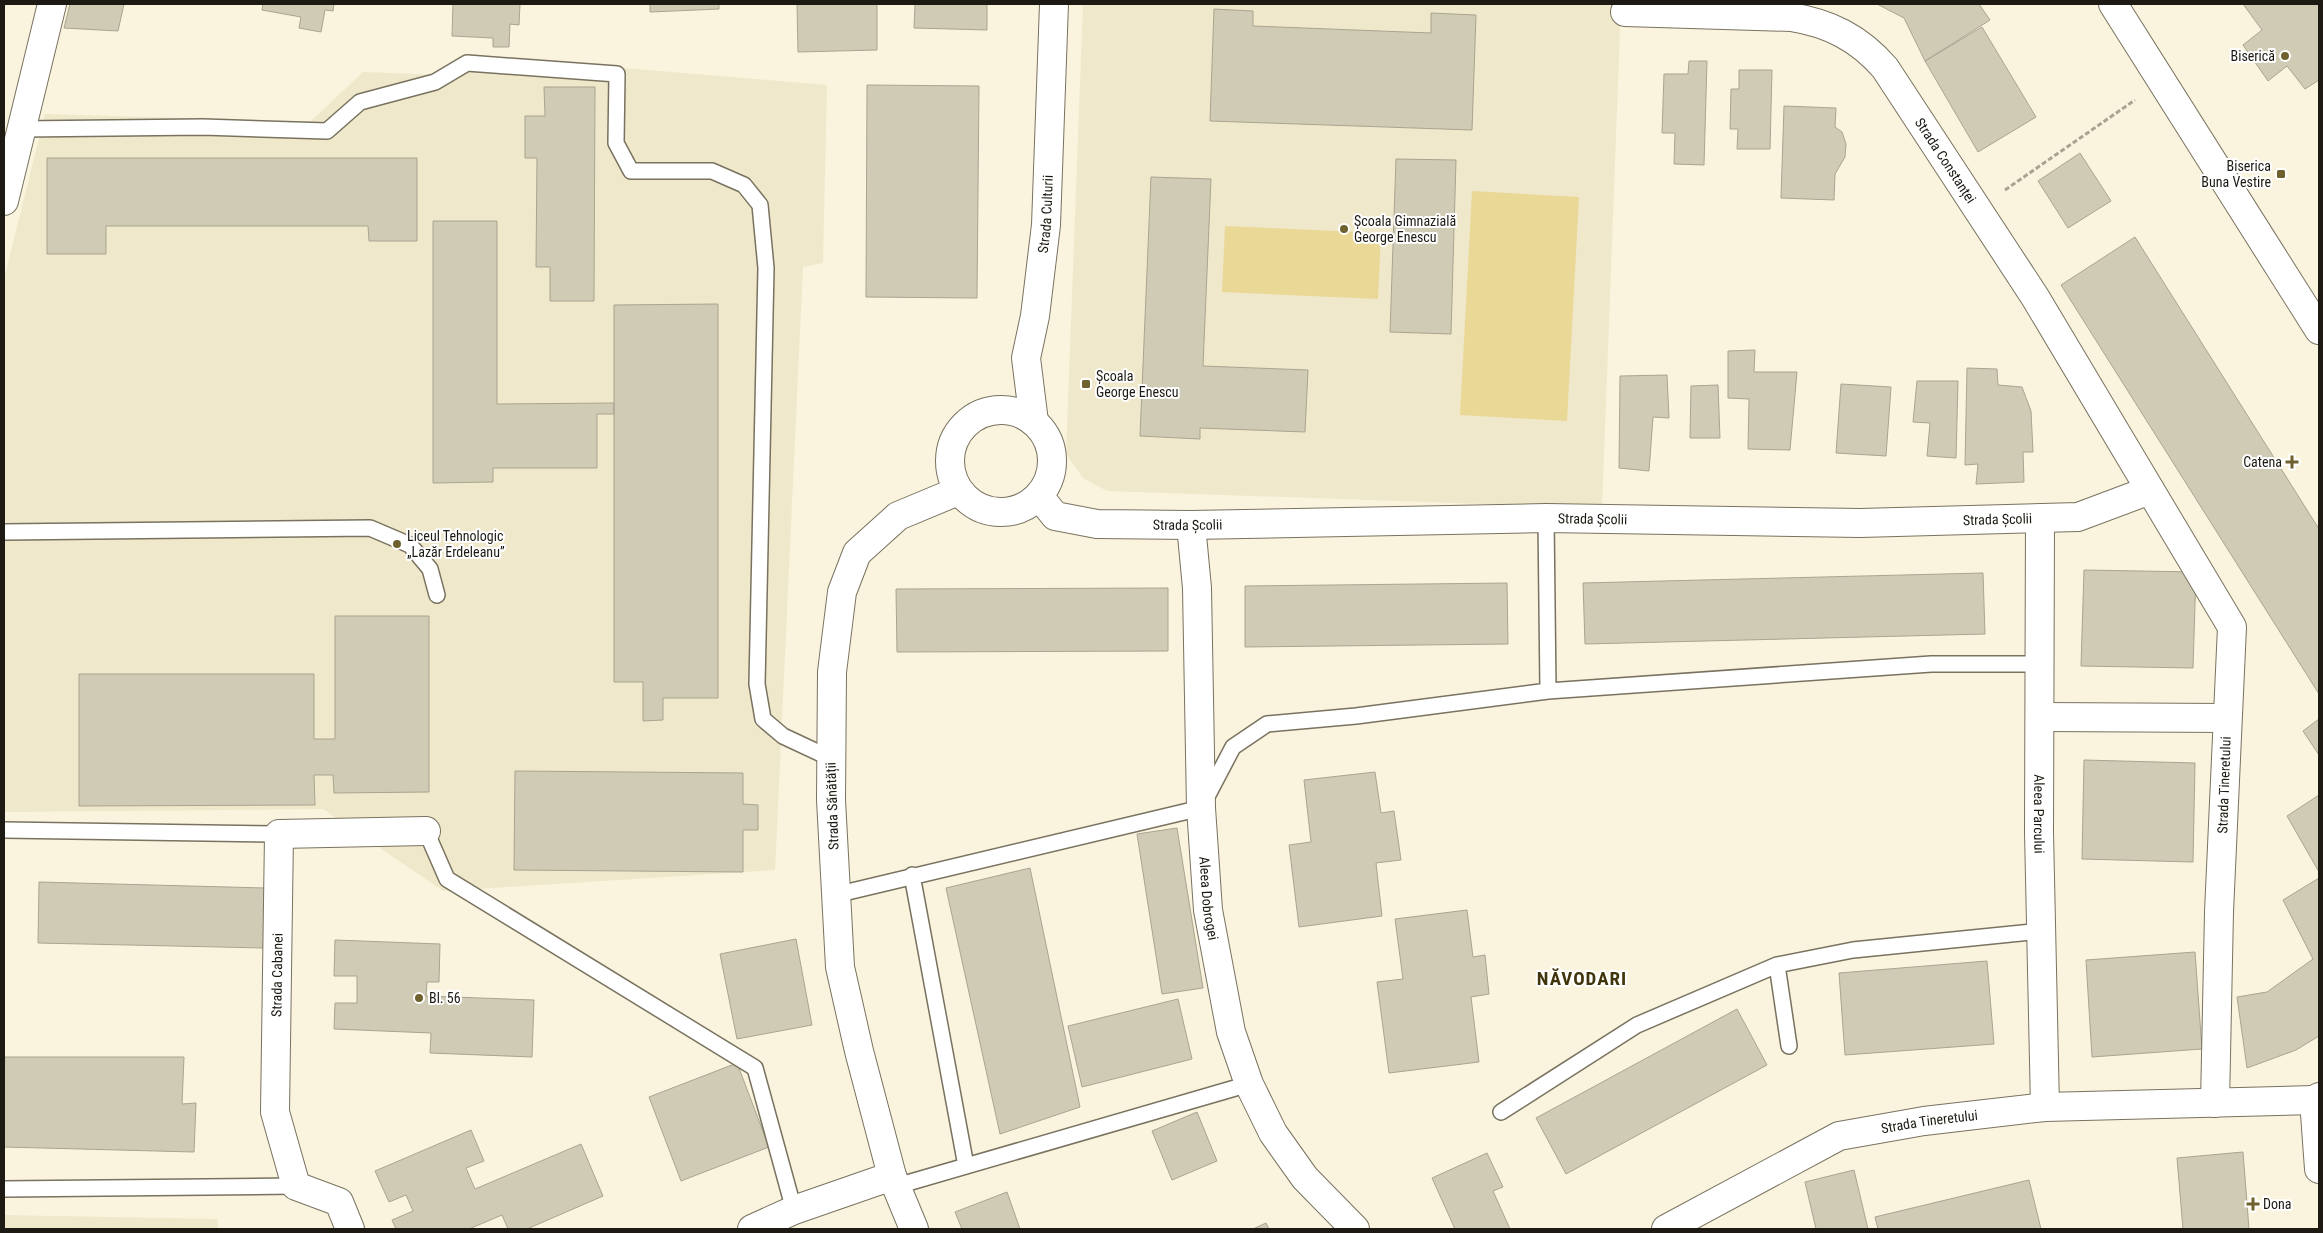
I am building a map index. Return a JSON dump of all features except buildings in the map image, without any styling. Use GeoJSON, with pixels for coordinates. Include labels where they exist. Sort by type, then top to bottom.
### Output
{"type":"FeatureCollection","features":[{"type":"Feature","properties":{"kind":"street"},"geometry":{"type":"LineString","coordinates":[[4,201],[52,4]]}},
{"type":"Feature","properties":{"kind":"street","name":"Strada Culturii"},"geometry":{"type":"LineString","coordinates":[[1034,422],[1026,358],[1035,316],[1046,225],[1054,4]]}},
{"type":"Feature","properties":{"kind":"street"},"geometry":{"type":"LineString","coordinates":[[2113,4],[2319,330]]}},
{"type":"Feature","properties":{"kind":"street","name":"Strada Constanței"},"geometry":{"type":"LineString","coordinates":[[1625,12],[1791,17],[1816,21],[1836,29],[1873,54],[2035,296],[2150,490]]}},
{"type":"Feature","properties":{"kind":"street"},"geometry":{"type":"LineString","coordinates":[[1004,410],[1020,414],[1034,422],[1042,431],[1051,452],[1050,476],[1039,496],[1026,506],[1013,512],[997,513],[976,506],[958,491],[951,476],[949,460],[952,444],[960,429],[972,418],[988,412],[1004,410]]}},
{"type":"Feature","properties":{"kind":"street","name":"Strada Școlii"},"geometry":{"type":"LineString","coordinates":[[1039,496],[1055,516],[1097,524],[1191,525],[1546,518],[1860,523],[2040,520],[2078,517],[2150,490]]}},
{"type":"Feature","properties":{"kind":"street","name":"Strada Tineretului"},"geometry":{"type":"LineString","coordinates":[[2150,490],[2232,627],[2227,718],[2215,1103]]}},
{"type":"Feature","properties":{"kind":"street","name":"Strada Sănătății"},"geometry":{"type":"LineString","coordinates":[[914,1229],[895,1181],[859,1052],[840,967],[835,895],[830,758],[832,672],[842,592],[857,554],[898,516],[958,491]]}},
{"type":"Feature","properties":{"kind":"street","name":"Aleea Parcului"},"geometry":{"type":"LineString","coordinates":[[2040,520],[2041,664],[2038,832],[2046,1107]]}},
{"type":"Feature","properties":{"kind":"street","name":"Aleea Dobrogei"},"geometry":{"type":"LineString","coordinates":[[1191,525],[1197,588],[1201,808],[1208,910],[1231,1032],[1249,1084],[1273,1133],[1304,1178],[1355,1229]]}},
{"type":"Feature","properties":{"kind":"street"},"geometry":{"type":"LineString","coordinates":[[2040,717],[2227,718]]}},
{"type":"Feature","properties":{"kind":"street"},"geometry":{"type":"LineString","coordinates":[[279,834],[426,831]]}},
{"type":"Feature","properties":{"kind":"street","name":"Strada Cabanei"},"geometry":{"type":"LineString","coordinates":[[279,834],[275,1112],[296,1186]]}},
{"type":"Feature","properties":{"kind":"street"},"geometry":{"type":"LineString","coordinates":[[2316,1099],[2319,1168]]}},
{"type":"Feature","properties":{"kind":"street","name":"Strada Tineretului"},"geometry":{"type":"LineString","coordinates":[[1666,1229],[1839,1136],[1924,1121],[2046,1107],[2316,1099]]}},
{"type":"Feature","properties":{"kind":"street"},"geometry":{"type":"LineString","coordinates":[[754,1229],[794,1210],[895,1181]]}},
{"type":"Feature","properties":{"kind":"street"},"geometry":{"type":"LineString","coordinates":[[296,1186],[339,1202],[350,1229]]}},
{"type":"Feature","properties":{"kind":"lane"},"geometry":{"type":"LineString","coordinates":[[22,129],[203,127],[327,131],[360,102],[435,82],[467,63],[617,74],[616,143],[631,171],[712,171],[744,185],[760,205],[766,268],[758,684],[763,719],[783,736],[830,758]]}},
{"type":"Feature","properties":{"kind":"lane"},"geometry":{"type":"LineString","coordinates":[[1546,518],[1548,692]]}},
{"type":"Feature","properties":{"kind":"lane"},"geometry":{"type":"LineString","coordinates":[[4,532],[370,528],[410,545],[430,569],[437,595]]}},
{"type":"Feature","properties":{"kind":"lane"},"geometry":{"type":"LineString","coordinates":[[835,895],[912,875],[1201,808],[1233,748],[1267,724],[1356,716],[1548,692],[1931,664],[2041,664]]}},
{"type":"Feature","properties":{"kind":"lane"},"geometry":{"type":"LineString","coordinates":[[4,830],[279,834]]}},
{"type":"Feature","properties":{"kind":"lane"},"geometry":{"type":"LineString","coordinates":[[426,831],[446,879],[755,1068],[794,1210]]}},
{"type":"Feature","properties":{"kind":"lane"},"geometry":{"type":"LineString","coordinates":[[912,875],[966,1166]]}},
{"type":"Feature","properties":{"kind":"lane"},"geometry":{"type":"LineString","coordinates":[[1501,1112],[1637,1025],[1777,965],[1852,950],[2041,932]]}},
{"type":"Feature","properties":{"kind":"lane"},"geometry":{"type":"LineString","coordinates":[[1777,965],[1789,1046]]}},
{"type":"Feature","properties":{"kind":"lane"},"geometry":{"type":"LineString","coordinates":[[895,1181],[966,1166],[1249,1084]]}},
{"type":"Feature","properties":{"kind":"lane"},"geometry":{"type":"LineString","coordinates":[[4,1189],[296,1186]]}},
{"type":"Feature","properties":{"kind":"path"},"geometry":{"type":"LineString","coordinates":[[1978,209],[2162,82]]}},
{"type":"Feature","properties":{"kind":"shaded area","name":"Școala Gimnazială George Enescu"},"geometry":{"type":"Polygon","coordinates":[[[1083,4],[1621,4],[1602,508],[1107,491],[1083,478],[1066,454],[1083,4]]]}},
{"type":"Feature","properties":{"kind":"shaded area","name":"Liceul Tehnologic „Lazăr Erdeleanu”"},"geometry":{"type":"Polygon","coordinates":[[[468,55],[827,85],[823,263],[803,267],[775,870],[443,891],[323,809],[4,812],[4,279],[45,114],[310,122],[363,72],[445,75],[468,55]]]}},
{"type":"Feature","properties":{"kind":"shaded area"},"geometry":{"type":"Polygon","coordinates":[[[1472,191],[1579,197],[1567,421],[1460,415],[1472,191]]]}},
{"type":"Feature","properties":{"kind":"shaded area"},"geometry":{"type":"Polygon","coordinates":[[[1225,226],[1381,233],[1378,299],[1222,292],[1225,226]]]}},
{"type":"Feature","properties":{"kind":"shaded area"},"geometry":{"type":"Polygon","coordinates":[[[4,1215],[218,1219],[218,1229],[4,1229],[4,1215]]]}},
{"type":"Feature","properties":{"kind":"place","name":"Biserică"},"geometry":{"type":"Point","coordinates":[2285,56]}},
{"type":"Feature","properties":{"kind":"place","name":"Biserica Buna Vestire"},"geometry":{"type":"Point","coordinates":[2281,174]}},
{"type":"Feature","properties":{"kind":"place","name":"Școala Gimnazială George Enescu"},"geometry":{"type":"Point","coordinates":[1344,229]}},
{"type":"Feature","properties":{"kind":"place","name":"Școala George Enescu"},"geometry":{"type":"Point","coordinates":[1086,384]}},
{"type":"Feature","properties":{"kind":"place","name":"Catena"},"geometry":{"type":"Point","coordinates":[2292,462]}},
{"type":"Feature","properties":{"kind":"place","name":"Liceul Tehnologic „Lazăr Erdeleanu”"},"geometry":{"type":"Point","coordinates":[397,544]}},
{"type":"Feature","properties":{"kind":"place","name":"Bl. 56"},"geometry":{"type":"Point","coordinates":[419,998]}},
{"type":"Feature","properties":{"kind":"place","name":"Dona"},"geometry":{"type":"Point","coordinates":[2253,1204]}},
{"type":"Feature","properties":{"kind":"district","name":"NĂVODARI"},"geometry":{"type":"Point","coordinates":[1582,978]}}]}
